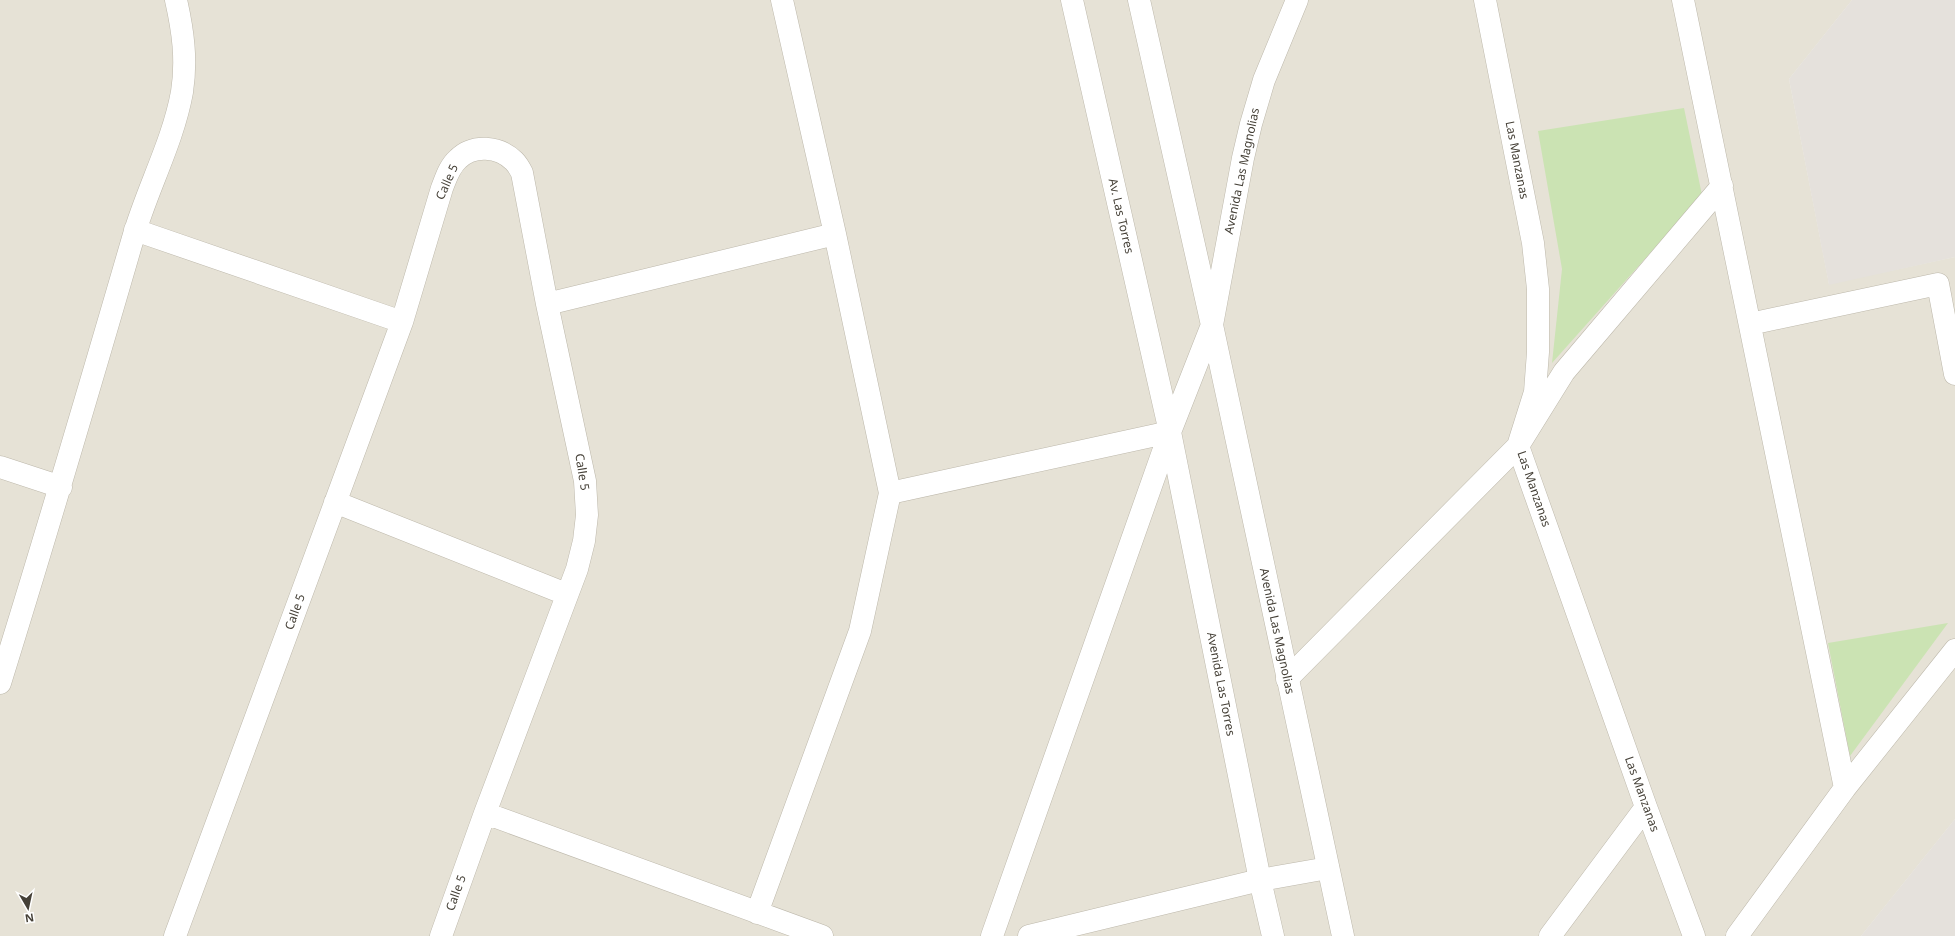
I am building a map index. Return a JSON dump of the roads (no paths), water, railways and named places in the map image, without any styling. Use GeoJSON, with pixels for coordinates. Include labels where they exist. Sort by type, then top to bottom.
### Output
{"type":"FeatureCollection","features":[{"type":"Feature","properties":{"kind":"street"},"geometry":{"type":"LineString","coordinates":[[0,683],[61,487],[135,230],[163,155],[182,93],[185,71],[185,50],[176,0]]}},
{"type":"Feature","properties":{"kind":"street"},"geometry":{"type":"LineString","coordinates":[[757,913],[860,631],[890,493],[835,234],[782,0]]}},
{"type":"Feature","properties":{"kind":"street","name":"Av. Las Torres"},"geometry":{"type":"LineString","coordinates":[[1072,0],[1170,432]]}},
{"type":"Feature","properties":{"kind":"street"},"geometry":{"type":"LineString","coordinates":[[1139,0],[1212,325]]}},
{"type":"Feature","properties":{"kind":"street","name":"Avenida Las Magnolias"},"geometry":{"type":"LineString","coordinates":[[992,936],[1170,432],[1212,325],[1243,158],[1251,124],[1264,80],[1297,0]]}},
{"type":"Feature","properties":{"kind":"street","name":"Las Manzanas"},"geometry":{"type":"LineString","coordinates":[[1485,0],[1533,243],[1538,289],[1538,352],[1535,392],[1518,446],[1646,807],[1694,936]]}},
{"type":"Feature","properties":{"kind":"street"},"geometry":{"type":"LineString","coordinates":[[1683,0],[1844,788]]}},
{"type":"Feature","properties":{"kind":"street","name":"Calle 5"},"geometry":{"type":"LineString","coordinates":[[176,936],[402,322],[433,216],[450,168],[458,158],[466,153],[480,148],[495,150],[505,154],[515,161],[522,174],[547,304],[585,481],[587,515],[584,541],[577,569],[566,594],[441,936]]}},
{"type":"Feature","properties":{"kind":"street"},"geometry":{"type":"LineString","coordinates":[[1287,679],[1518,446],[1564,372],[1722,186]]}},
{"type":"Feature","properties":{"kind":"street"},"geometry":{"type":"LineString","coordinates":[[135,230],[402,322]]}},
{"type":"Feature","properties":{"kind":"street"},"geometry":{"type":"LineString","coordinates":[[547,304],[835,234]]}},
{"type":"Feature","properties":{"kind":"street"},"geometry":{"type":"LineString","coordinates":[[1750,324],[1938,284],[1955,374]]}},
{"type":"Feature","properties":{"kind":"street","name":"Avenida Las Magnolias"},"geometry":{"type":"LineString","coordinates":[[1212,325],[1343,936]]}},
{"type":"Feature","properties":{"kind":"street"},"geometry":{"type":"LineString","coordinates":[[890,493],[1170,432]]}},
{"type":"Feature","properties":{"kind":"street","name":"Avenida Las Torres"},"geometry":{"type":"LineString","coordinates":[[1170,432],[1260,880],[1273,936]]}},
{"type":"Feature","properties":{"kind":"street"},"geometry":{"type":"LineString","coordinates":[[0,467],[61,487]]}},
{"type":"Feature","properties":{"kind":"street"},"geometry":{"type":"LineString","coordinates":[[335,502],[566,594]]}},
{"type":"Feature","properties":{"kind":"street"},"geometry":{"type":"LineString","coordinates":[[1737,936],[1844,788],[1955,650]]}},
{"type":"Feature","properties":{"kind":"street"},"geometry":{"type":"LineString","coordinates":[[1550,936],[1646,807]]}},
{"type":"Feature","properties":{"kind":"street"},"geometry":{"type":"LineString","coordinates":[[485,813],[822,936]]}},
{"type":"Feature","properties":{"kind":"street"},"geometry":{"type":"LineString","coordinates":[[1029,936],[1260,880],[1328,868]]}}]}
